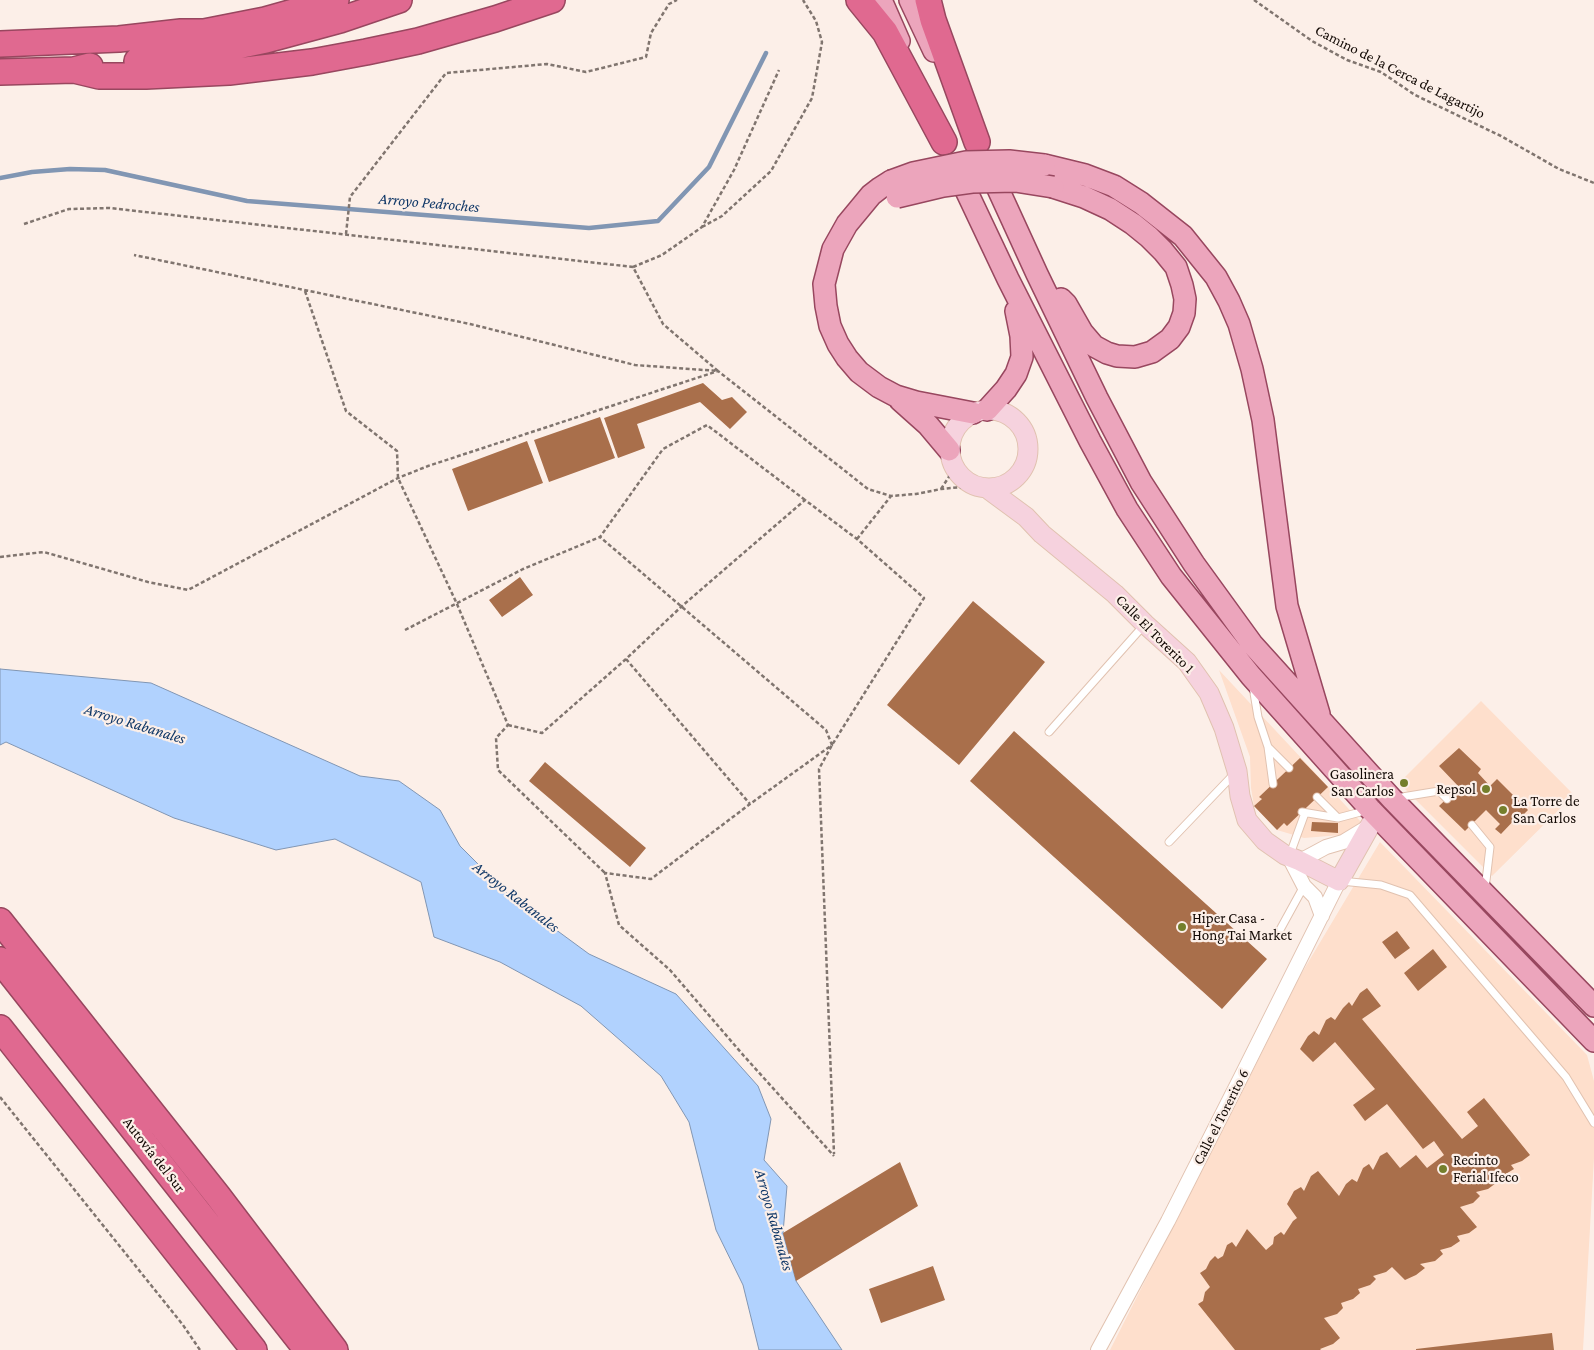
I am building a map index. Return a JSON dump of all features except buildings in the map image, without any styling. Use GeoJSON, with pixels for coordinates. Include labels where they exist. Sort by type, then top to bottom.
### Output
{"type":"FeatureCollection","features":[{"type":"Feature","properties":{"kind":"highway"},"geometry":{"type":"LineString","coordinates":[[181,32],[294,0]]}},
{"type":"Feature","properties":{"kind":"highway"},"geometry":{"type":"LineString","coordinates":[[0,44],[204,32],[295,12],[336,0]]}},
{"type":"Feature","properties":{"kind":"highway"},"geometry":{"type":"LineString","coordinates":[[0,72],[74,70],[96,64],[160,59],[213,51],[266,40],[340,20],[399,0]]}},
{"type":"Feature","properties":{"kind":"highway"},"geometry":{"type":"LineString","coordinates":[[74,70],[99,76],[138,76],[229,72],[312,62],[418,41],[552,0]]}},
{"type":"Feature","properties":{"kind":"highway"},"geometry":{"type":"LineString","coordinates":[[859,0],[885,32],[944,142]]}},
{"type":"Feature","properties":{"kind":"highway"},"geometry":{"type":"LineString","coordinates":[[916,2],[933,20],[977,142]]}},
{"type":"Feature","properties":{"kind":"highway"},"geometry":{"type":"LineString","coordinates":[[0,921],[218,1196],[335,1350]]}},
{"type":"Feature","properties":{"kind":"highway","name":"Autovía del Sur"},"geometry":{"type":"LineString","coordinates":[[0,960],[308,1350]]}},
{"type":"Feature","properties":{"kind":"highway"},"geometry":{"type":"LineString","coordinates":[[0,1028],[254,1350]]}},
{"type":"Feature","properties":{"kind":"main road"},"geometry":{"type":"LineString","coordinates":[[881,0],[944,142],[1058,380],[1127,509],[1171,576],[1251,676],[1373,817],[1594,1041]]}},
{"type":"Feature","properties":{"kind":"main road"},"geometry":{"type":"LineString","coordinates":[[977,142],[1096,398],[1141,482],[1194,564],[1252,644],[1321,721],[1392,799],[1594,1006]]}},
{"type":"Feature","properties":{"kind":"main road"},"geometry":{"type":"LineString","coordinates":[[1008,279],[1021,336],[1022,357],[1016,374],[1006,389],[980,411],[916,402],[878,388],[847,358],[830,326],[824,284],[833,249],[847,224],[866,210],[882,202],[913,173],[966,162],[1009,162],[1044,166],[1085,175],[1114,186],[1141,203],[1183,236],[1216,277],[1239,324],[1252,369],[1263,420],[1287,606],[1321,721]]}},
{"type":"Feature","properties":{"kind":"main road"},"geometry":{"type":"LineString","coordinates":[[894,189],[981,181],[1015,181],[1053,187],[1084,197],[1110,209],[1133,224],[1164,251],[1176,267],[1182,285],[1185,299],[1184,313],[1179,327],[1170,339],[1152,352],[1135,357],[1117,356],[1094,346],[1082,332],[1066,304],[1037,274]]}},
{"type":"Feature","properties":{"kind":"main road"},"geometry":{"type":"LineString","coordinates":[[896,396],[928,425],[952,459]]}},
{"type":"Feature","properties":{"kind":"street"},"geometry":{"type":"LineString","coordinates":[[980,411],[999,411],[1010,416],[1026,434],[1028,458],[1024,469],[1008,484],[998,488],[981,488],[963,479],[952,459],[951,438],[956,428],[964,419],[980,411]]}},
{"type":"Feature","properties":{"kind":"street","name":"Calle El Torerito 1"},"geometry":{"type":"LineString","coordinates":[[1016,478],[1026,517]]}},
{"type":"Feature","properties":{"kind":"street","name":"Calle El Torerito 1"},"geometry":{"type":"LineString","coordinates":[[981,488],[1026,517],[1042,534],[1115,594],[1187,662],[1209,693],[1224,728],[1237,771],[1240,796],[1247,820],[1265,841],[1295,859],[1339,881]]}},
{"type":"Feature","properties":{"kind":"street"},"geometry":{"type":"LineString","coordinates":[[1322,916],[1315,897],[1304,886],[1295,859],[1343,842],[1373,817]]}},
{"type":"Feature","properties":{"kind":"street"},"geometry":{"type":"LineString","coordinates":[[1339,881],[1373,817]]}},
{"type":"Feature","properties":{"kind":"street","name":"Calle el Torerito 6"},"geometry":{"type":"LineString","coordinates":[[1098,1350],[1168,1221],[1339,881]]}},
{"type":"Feature","properties":{"kind":"lane"},"geometry":{"type":"LineString","coordinates":[[1049,732],[1145,624]]}},
{"type":"Feature","properties":{"kind":"lane"},"geometry":{"type":"LineString","coordinates":[[1251,676],[1258,717],[1268,747],[1273,784]]}},
{"type":"Feature","properties":{"kind":"lane"},"geometry":{"type":"LineString","coordinates":[[1268,747],[1289,768]]}},
{"type":"Feature","properties":{"kind":"lane"},"geometry":{"type":"LineString","coordinates":[[1169,842],[1237,771]]}},
{"type":"Feature","properties":{"kind":"lane"},"geometry":{"type":"LineString","coordinates":[[1392,799],[1439,791],[1447,798]]}},
{"type":"Feature","properties":{"kind":"lane"},"geometry":{"type":"LineString","coordinates":[[1318,797],[1338,818]]}},
{"type":"Feature","properties":{"kind":"lane"},"geometry":{"type":"LineString","coordinates":[[1295,859],[1303,813],[1338,818],[1373,817]]}},
{"type":"Feature","properties":{"kind":"lane"},"geometry":{"type":"LineString","coordinates":[[1472,825],[1490,846],[1485,895]]}},
{"type":"Feature","properties":{"kind":"lane"},"geometry":{"type":"LineString","coordinates":[[1339,881],[1381,885],[1410,895],[1566,1077],[1594,1123]]}},
{"type":"Feature","properties":{"kind":"lane"},"geometry":{"type":"LineString","coordinates":[[1276,937],[1304,886]]}},
{"type":"Feature","properties":{"kind":"path"},"geometry":{"type":"LineString","coordinates":[[346,234],[350,197],[446,73],[547,64],[586,72],[646,57],[651,33],[669,4],[677,0]]}},
{"type":"Feature","properties":{"kind":"path"},"geometry":{"type":"LineString","coordinates":[[24,224],[69,209],[110,208],[633,267],[662,255],[702,226],[722,216],[771,172],[812,98],[822,42],[816,21],[803,0]]}},
{"type":"Feature","properties":{"kind":"path","name":"Camino de la Cerca de Lagartijo"},"geometry":{"type":"LineString","coordinates":[[1254,0],[1312,41],[1347,60],[1381,72],[1415,95],[1501,136],[1559,169],[1594,183]]}},
{"type":"Feature","properties":{"kind":"path"},"geometry":{"type":"LineString","coordinates":[[702,226],[734,170],[779,70]]}},
{"type":"Feature","properties":{"kind":"path"},"geometry":{"type":"LineString","coordinates":[[134,255],[470,324],[635,365],[718,372]]}},
{"type":"Feature","properties":{"kind":"path"},"geometry":{"type":"LineString","coordinates":[[633,267],[663,324],[718,372],[868,489],[891,496],[941,489],[981,488]]}},
{"type":"Feature","properties":{"kind":"path"},"geometry":{"type":"LineString","coordinates":[[305,291],[346,411],[398,451],[398,478],[456,604],[508,725]]}},
{"type":"Feature","properties":{"kind":"path"},"geometry":{"type":"LineString","coordinates":[[0,557],[44,552],[148,582],[188,590],[398,478],[428,466],[718,372]]}},
{"type":"Feature","properties":{"kind":"path"},"geometry":{"type":"LineString","coordinates":[[405,630],[524,569],[600,536],[663,449],[707,425],[857,539],[924,598],[832,745],[820,769],[834,1156],[670,970],[619,924],[604,873],[498,770],[496,738],[508,725]]}},
{"type":"Feature","properties":{"kind":"path"},"geometry":{"type":"LineString","coordinates":[[941,489],[952,459]]}},
{"type":"Feature","properties":{"kind":"path"},"geometry":{"type":"LineString","coordinates":[[857,539],[891,496]]}},
{"type":"Feature","properties":{"kind":"path"},"geometry":{"type":"LineString","coordinates":[[508,725],[542,734],[682,606],[805,500]]}},
{"type":"Feature","properties":{"kind":"path"},"geometry":{"type":"LineString","coordinates":[[600,536],[826,730],[832,745]]}},
{"type":"Feature","properties":{"kind":"path"},"geometry":{"type":"LineString","coordinates":[[626,659],[750,804]]}},
{"type":"Feature","properties":{"kind":"path"},"geometry":{"type":"LineString","coordinates":[[604,873],[650,879],[832,745]]}},
{"type":"Feature","properties":{"kind":"path"},"geometry":{"type":"LineString","coordinates":[[0,1097],[200,1350]]}},
{"type":"Feature","properties":{"kind":"shaded area"},"geometry":{"type":"Polygon","coordinates":[[[1219,670],[1361,822],[1341,835],[1304,838],[1277,830],[1254,806],[1251,788],[1250,757],[1219,670]]]}},
{"type":"Feature","properties":{"kind":"shaded area","name":"Repsol"},"geometry":{"type":"Polygon","coordinates":[[[1481,701],[1574,795],[1492,876],[1399,783],[1481,701]]]}},
{"type":"Feature","properties":{"kind":"shaded area"},"geometry":{"type":"Polygon","coordinates":[[[1380,842],[1587,1055],[1594,1081],[1594,1158],[1583,1350],[1110,1350],[1297,981],[1380,842]]]}},
{"type":"Feature","properties":{"kind":"water","name":"Arroyo Rabanales"},"geometry":{"type":"Polygon","coordinates":[[[0,669],[151,683],[360,776],[399,781],[440,810],[460,846],[510,896],[589,954],[676,994],[758,1086],[771,1119],[764,1160],[787,1186],[783,1233],[796,1281],[842,1350],[759,1350],[743,1285],[716,1230],[689,1122],[661,1076],[581,1006],[500,962],[434,937],[421,882],[335,839],[276,850],[174,818],[6,742],[0,745],[0,669]]]}},
{"type":"Feature","properties":{"kind":"waterway","name":"Arroyo Pedroches"},"geometry":{"type":"LineString","coordinates":[[0,178],[32,172],[70,169],[105,170],[247,201],[589,228],[658,221],[709,167],[766,53]]}},
{"type":"Feature","properties":{"kind":"place","name":"Gasolinera San Carlos"},"geometry":{"type":"Point","coordinates":[1404,783]}},
{"type":"Feature","properties":{"kind":"place","name":"Repsol"},"geometry":{"type":"Point","coordinates":[1486,789]}},
{"type":"Feature","properties":{"kind":"place","name":"La Torre de San Carlos"},"geometry":{"type":"Point","coordinates":[1503,810]}},
{"type":"Feature","properties":{"kind":"place","name":"Hiper Casa - Hong Tai Market"},"geometry":{"type":"Point","coordinates":[1182,927]}},
{"type":"Feature","properties":{"kind":"place","name":"Recinto Ferial Ifeco"},"geometry":{"type":"Point","coordinates":[1443,1169]}}]}
